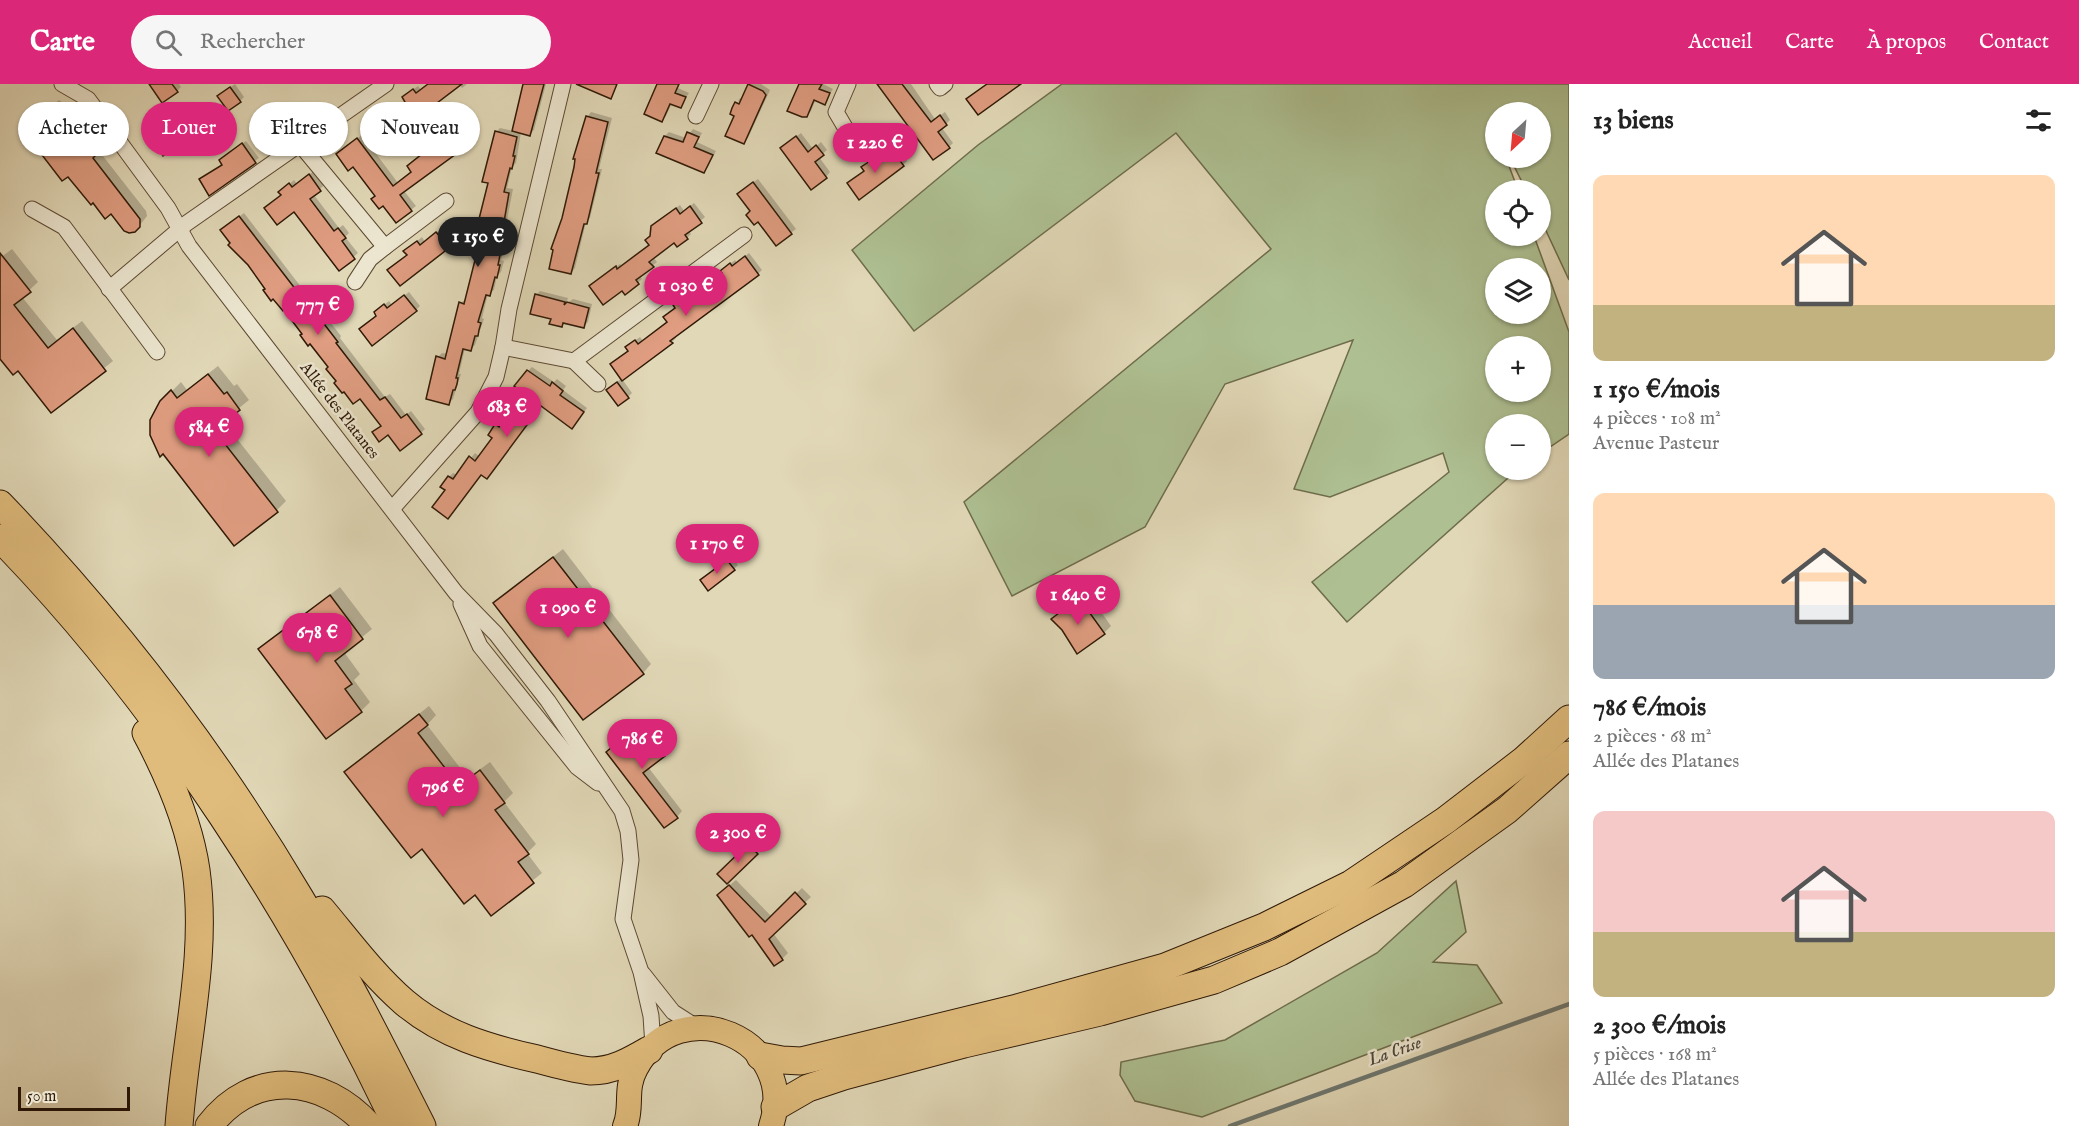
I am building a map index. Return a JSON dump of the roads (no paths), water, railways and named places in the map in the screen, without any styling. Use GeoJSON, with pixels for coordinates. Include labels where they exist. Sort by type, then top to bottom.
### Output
{"type":"FeatureCollection","features":[{"type":"Feature","properties":{"kind":"highway"},"geometry":{"type":"LineString","coordinates":[[0,504],[57,566],[131,653],[203,749],[271,850],[328,946],[422,1126]]}},
{"type":"Feature","properties":{"kind":"highway"},"geometry":{"type":"LineString","coordinates":[[0,538],[60,603],[184,762],[252,863],[311,963],[397,1126]]}},
{"type":"Feature","properties":{"kind":"highway"},"geometry":{"type":"LineString","coordinates":[[105,658],[166,772],[188,831],[196,870],[200,919],[199,949],[179,1126]]}},
{"type":"Feature","properties":{"kind":"highway"},"geometry":{"type":"LineString","coordinates":[[760,1056],[801,1061],[1017,1008],[1165,967],[1264,927],[1351,884],[1437,826],[1524,760],[1569,718]]}},
{"type":"Feature","properties":{"kind":"highway"},"geometry":{"type":"LineString","coordinates":[[773,1117],[808,1088],[844,1076],[964,1044],[1100,1012],[1214,980],[1280,952],[1404,884],[1507,810],[1569,755]]}},
{"type":"Feature","properties":{"kind":"highway"},"geometry":{"type":"LineString","coordinates":[[271,850],[389,988],[416,1012],[447,1031],[489,1047],[591,1071],[620,1066],[651,1048]]}},
{"type":"Feature","properties":{"kind":"highway"},"geometry":{"type":"LineString","coordinates":[[209,1126],[225,1108],[244,1095],[265,1088],[293,1085],[309,1087],[337,1098],[369,1126]]}},
{"type":"Feature","properties":{"kind":"main road"},"geometry":{"type":"LineString","coordinates":[[628,1124],[628,1091],[636,1067],[651,1048],[674,1033],[698,1028],[722,1030],[743,1040],[760,1056],[770,1072],[775,1089],[773,1117]]}},
{"type":"Feature","properties":{"kind":"street","name":"Allée des Platanes"},"geometry":{"type":"LineString","coordinates":[[62,84],[88,99],[181,228],[189,246],[456,593],[480,646],[577,767],[609,792],[622,811],[628,831],[631,860],[623,919],[641,972],[651,1016],[651,1048]]}},
{"type":"Feature","properties":{"kind":"street"},"geometry":{"type":"LineString","coordinates":[[348,110],[386,84]]}},
{"type":"Feature","properties":{"kind":"street"},"geometry":{"type":"LineString","coordinates":[[392,509],[478,412],[496,377],[509,309],[563,84]]}},
{"type":"Feature","properties":{"kind":"street"},"geometry":{"type":"LineString","coordinates":[[696,116],[711,84]]}},
{"type":"Feature","properties":{"kind":"street"},"geometry":{"type":"LineString","coordinates":[[848,84],[836,112],[849,134]]}},
{"type":"Feature","properties":{"kind":"street"},"geometry":{"type":"LineString","coordinates":[[937,84],[940,88],[945,84]]}},
{"type":"Feature","properties":{"kind":"street"},"geometry":{"type":"LineString","coordinates":[[109,289],[181,228],[281,156]]}},
{"type":"Feature","properties":{"kind":"street"},"geometry":{"type":"LineString","coordinates":[[310,156],[385,247]]}},
{"type":"Feature","properties":{"kind":"street"},"geometry":{"type":"LineString","coordinates":[[355,282],[370,259],[446,201]]}},
{"type":"Feature","properties":{"kind":"street"},"geometry":{"type":"LineString","coordinates":[[32,209],[64,227],[157,352]]}},
{"type":"Feature","properties":{"kind":"street"},"geometry":{"type":"LineString","coordinates":[[574,361],[744,235]]}},
{"type":"Feature","properties":{"kind":"street"},"geometry":{"type":"LineString","coordinates":[[503,347],[574,361],[598,384]]}},
{"type":"Feature","properties":{"kind":"street","name":"Allée des Platanes"},"geometry":{"type":"LineString","coordinates":[[641,972],[673,1012],[698,1028]]}},
{"type":"Feature","properties":{"kind":"waterway","name":"La Crise"},"geometry":{"type":"LineString","coordinates":[[1230,1126],[1569,1004]]}}]}
